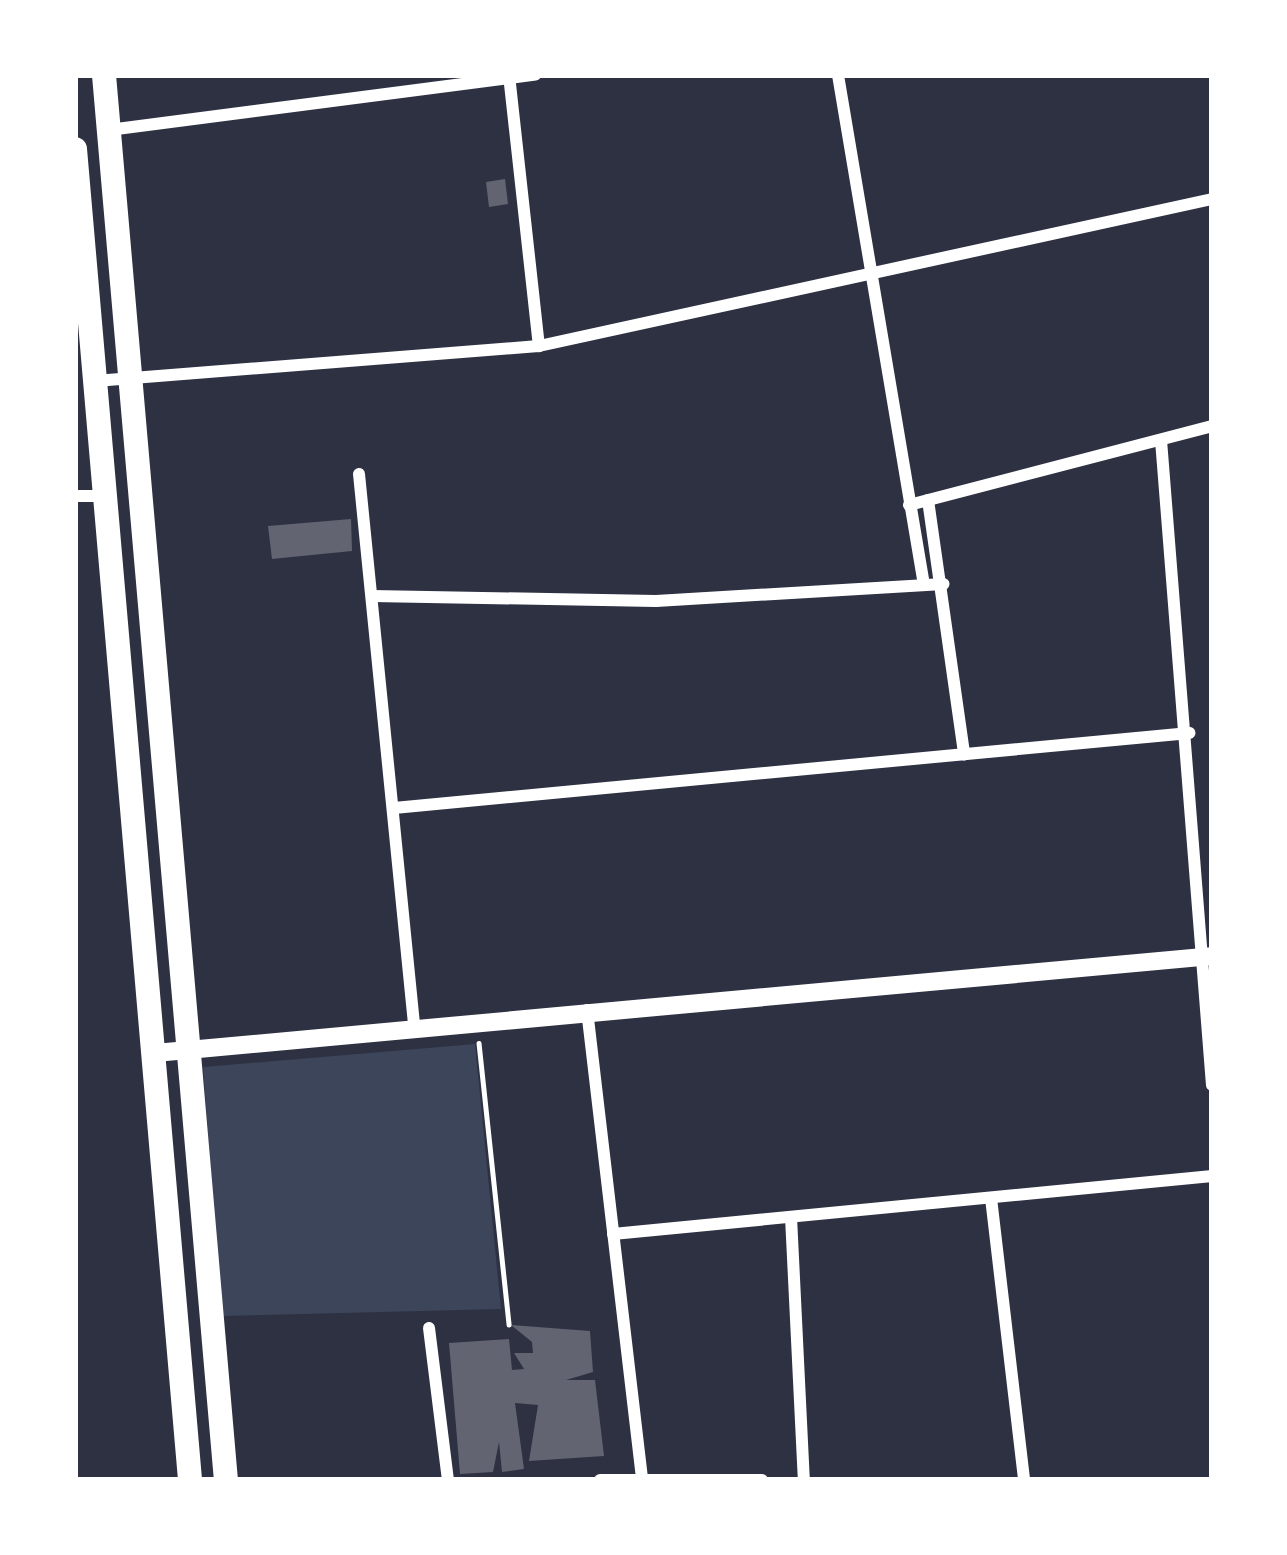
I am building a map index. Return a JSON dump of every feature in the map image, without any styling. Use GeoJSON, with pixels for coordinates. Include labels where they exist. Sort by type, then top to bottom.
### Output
{"type":"FeatureCollection","features":[{"type":"Feature","properties":{"kind":"main road"},"geometry":{"type":"LineString","coordinates":[[104,75],[226,1480]]}},
{"type":"Feature","properties":{"kind":"main road"},"geometry":{"type":"LineString","coordinates":[[75,149],[190,1480]]}},
{"type":"Feature","properties":{"kind":"street"},"geometry":{"type":"LineString","coordinates":[[109,130],[535,75]]}},
{"type":"Feature","properties":{"kind":"street"},"geometry":{"type":"LineString","coordinates":[[838,75],[925,585]]}},
{"type":"Feature","properties":{"kind":"street"},"geometry":{"type":"LineString","coordinates":[[509,77],[539,346]]}},
{"type":"Feature","properties":{"kind":"street"},"geometry":{"type":"LineString","coordinates":[[95,381],[539,346],[871,280],[1212,199]]}},
{"type":"Feature","properties":{"kind":"street"},"geometry":{"type":"LineString","coordinates":[[908,505],[1212,426]]}},
{"type":"Feature","properties":{"kind":"street"},"geometry":{"type":"LineString","coordinates":[[1161,440],[1207,956],[1212,1085]]}},
{"type":"Feature","properties":{"kind":"street"},"geometry":{"type":"LineString","coordinates":[[359,474],[414,1024]]}},
{"type":"Feature","properties":{"kind":"street"},"geometry":{"type":"LineString","coordinates":[[75,496],[105,496]]}},
{"type":"Feature","properties":{"kind":"street"},"geometry":{"type":"LineString","coordinates":[[928,500],[964,754]]}},
{"type":"Feature","properties":{"kind":"street"},"geometry":{"type":"LineString","coordinates":[[373,596],[656,602],[943,584]]}},
{"type":"Feature","properties":{"kind":"street"},"geometry":{"type":"LineString","coordinates":[[394,808],[1189,733]]}},
{"type":"Feature","properties":{"kind":"street"},"geometry":{"type":"LineString","coordinates":[[154,1052],[477,1018],[1207,956]]}},
{"type":"Feature","properties":{"kind":"street"},"geometry":{"type":"LineString","coordinates":[[587,1009],[642,1478]]}},
{"type":"Feature","properties":{"kind":"street"},"geometry":{"type":"LineString","coordinates":[[613,1234],[1212,1176]]}},
{"type":"Feature","properties":{"kind":"street"},"geometry":{"type":"LineString","coordinates":[[991,1198],[1024,1480]]}},
{"type":"Feature","properties":{"kind":"street"},"geometry":{"type":"LineString","coordinates":[[790,1217],[804,1480]]}},
{"type":"Feature","properties":{"kind":"street"},"geometry":{"type":"LineString","coordinates":[[429,1328],[448,1480]]}},
{"type":"Feature","properties":{"kind":"street"},"geometry":{"type":"LineString","coordinates":[[600,1480],[762,1480]]}},
{"type":"Feature","properties":{"kind":"path"},"geometry":{"type":"LineString","coordinates":[[477,1018],[509,1324]]}},
{"type":"Feature","properties":{"kind":"shaded area"},"geometry":{"type":"Polygon","coordinates":[[[475,1044],[501,1309],[222,1316],[203,1067],[475,1044]]]}},
{"type":"Feature","properties":{"kind":"building"},"geometry":{"type":"Polygon","coordinates":[[[505,179],[508,204],[489,207],[486,182],[505,179]]]}},
{"type":"Feature","properties":{"kind":"building"},"geometry":{"type":"Polygon","coordinates":[[[351,519],[352,551],[272,559],[268,526],[351,519]]]}},
{"type":"Feature","properties":{"kind":"building"},"geometry":{"type":"Polygon","coordinates":[[[511,1325],[590,1331],[593,1372],[566,1380],[595,1380],[604,1456],[529,1461],[538,1405],[515,1403],[524,1469],[502,1472],[499,1442],[493,1472],[460,1474],[449,1343],[509,1339],[512,1370],[524,1369],[514,1353],[533,1353],[532,1342],[511,1325]]]}}]}
